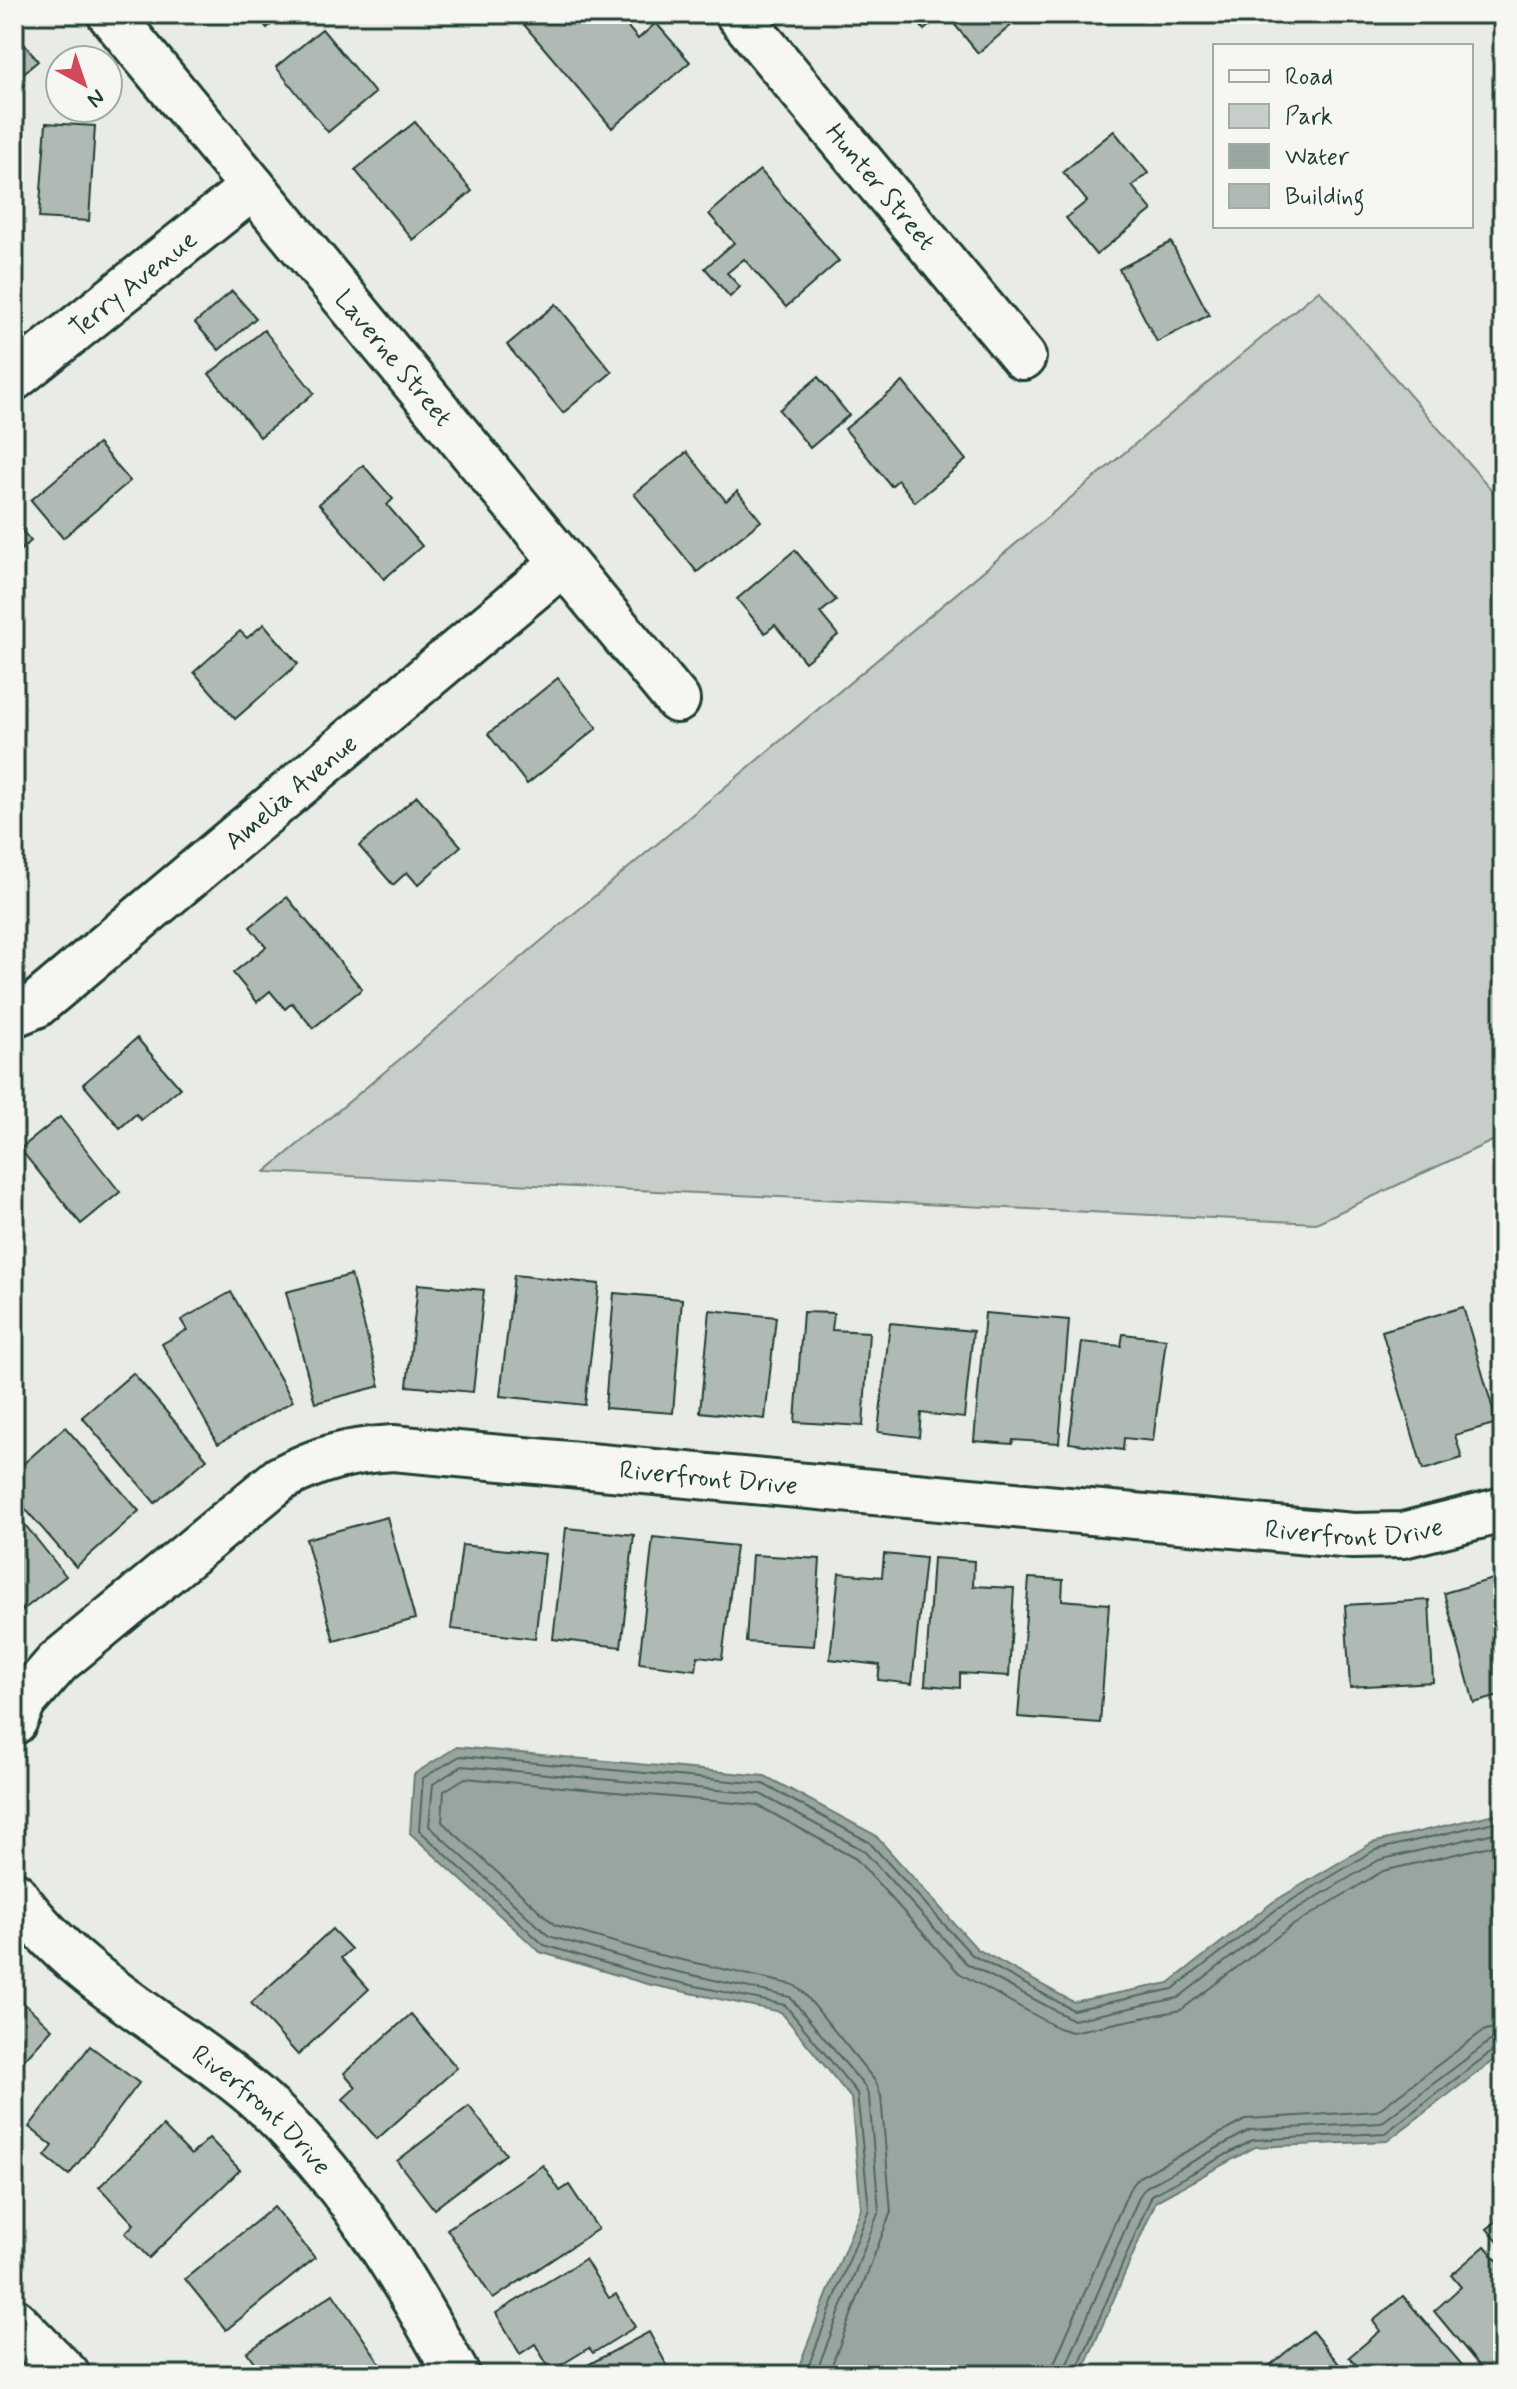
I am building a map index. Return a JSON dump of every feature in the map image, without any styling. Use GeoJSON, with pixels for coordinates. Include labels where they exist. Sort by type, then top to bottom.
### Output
{"type":"FeatureCollection","features":[{"type":"Feature","properties":{"kind":"street","name":"Laverne Street"},"geometry":{"type":"LineString","coordinates":[[110,14],[677,700]]}},
{"type":"Feature","properties":{"kind":"street","name":"Hunter Street"},"geometry":{"type":"LineString","coordinates":[[738,14],[1023,357]]}},
{"type":"Feature","properties":{"kind":"street","name":"Terry Avenue"},"geometry":{"type":"LineString","coordinates":[[14,378],[253,187]]}},
{"type":"Feature","properties":{"kind":"street","name":"Amelia Avenue"},"geometry":{"type":"LineString","coordinates":[[14,1014],[36,1005],[563,563]]}},
{"type":"Feature","properties":{"kind":"street","name":"Riverfront Drive"},"geometry":{"type":"LineString","coordinates":[[14,1722],[24,1701],[58,1662],[280,1479],[313,1462],[351,1451],[393,1448],[1353,1536],[1403,1535],[1450,1526],[1503,1510]]}},
{"type":"Feature","properties":{"kind":"street","name":"Riverfront Drive"},"geometry":{"type":"LineString","coordinates":[[14,1894],[57,1945],[254,2096],[303,2143],[359,2214],[397,2269],[457,2375]]}},
{"type":"Feature","properties":{"kind":"street"},"geometry":{"type":"LineString","coordinates":[[14,2321],[67,2375]]}},
{"type":"Feature","properties":{"kind":"green space"},"geometry":{"type":"Polygon","coordinates":[[[1319,290],[1503,503],[1503,1136],[1316,1223],[265,1172],[1319,290]]]}},
{"type":"Feature","properties":{"kind":"water"},"geometry":{"type":"Polygon","coordinates":[[[457,1747],[765,1776],[875,1835],[977,1949],[1073,2002],[1169,1983],[1273,1902],[1372,1843],[1503,1812],[1503,2053],[1387,2141],[1255,2147],[1156,2201],[1081,2375],[799,2375],[797,2371],[861,2208],[851,2098],[781,2012],[647,1984],[540,1952],[410,1833],[414,1774],[457,1747]]]}},
{"type":"Feature","properties":{"kind":"building"},"geometry":{"type":"Polygon","coordinates":[[[256,14],[284,14],[267,28],[256,14]]]}},
{"type":"Feature","properties":{"kind":"building"},"geometry":{"type":"Polygon","coordinates":[[[515,14],[572,14],[579,23],[589,14],[617,14],[638,39],[656,23],[690,62],[612,128],[515,14]]]}},
{"type":"Feature","properties":{"kind":"building"},"geometry":{"type":"Polygon","coordinates":[[[912,14],[943,14],[924,30],[912,14]]]}},
{"type":"Feature","properties":{"kind":"building"},"geometry":{"type":"Polygon","coordinates":[[[946,14],[1007,14],[1014,23],[978,53],[946,14]]]}},
{"type":"Feature","properties":{"kind":"building"},"geometry":{"type":"Polygon","coordinates":[[[322,29],[375,93],[328,132],[276,67],[322,29]]]}},
{"type":"Feature","properties":{"kind":"building"},"geometry":{"type":"Polygon","coordinates":[[[17,35],[38,61],[14,81],[14,37],[17,35]]]}},
{"type":"Feature","properties":{"kind":"building"},"geometry":{"type":"Polygon","coordinates":[[[415,122],[472,191],[413,240],[355,170],[415,122]]]}},
{"type":"Feature","properties":{"kind":"building"},"geometry":{"type":"Polygon","coordinates":[[[46,124],[95,126],[89,221],[39,218],[46,124]]]}},
{"type":"Feature","properties":{"kind":"building"},"geometry":{"type":"Polygon","coordinates":[[[1114,131],[1148,173],[1132,186],[1152,210],[1096,255],[1066,218],[1087,201],[1063,172],[1114,131]]]}},
{"type":"Feature","properties":{"kind":"building"},"geometry":{"type":"Polygon","coordinates":[[[760,170],[839,261],[786,307],[744,259],[727,273],[740,287],[730,297],[705,268],[734,243],[709,214],[760,170]]]}},
{"type":"Feature","properties":{"kind":"building"},"geometry":{"type":"Polygon","coordinates":[[[1171,242],[1209,315],[1157,342],[1119,269],[1171,242]]]}},
{"type":"Feature","properties":{"kind":"building"},"geometry":{"type":"Polygon","coordinates":[[[232,291],[256,318],[219,350],[195,323],[232,291]]]}},
{"type":"Feature","properties":{"kind":"building"},"geometry":{"type":"Polygon","coordinates":[[[556,304],[612,372],[563,413],[507,345],[556,304]]]}},
{"type":"Feature","properties":{"kind":"building"},"geometry":{"type":"Polygon","coordinates":[[[264,330],[314,393],[260,437],[209,374],[264,330]]]}},
{"type":"Feature","properties":{"kind":"building"},"geometry":{"type":"Polygon","coordinates":[[[818,377],[849,415],[810,448],[779,410],[818,377]]]}},
{"type":"Feature","properties":{"kind":"building"},"geometry":{"type":"Polygon","coordinates":[[[903,382],[966,460],[915,502],[898,480],[891,486],[845,429],[903,382]]]}},
{"type":"Feature","properties":{"kind":"building"},"geometry":{"type":"Polygon","coordinates":[[[98,444],[130,481],[63,538],[31,500],[98,444]]]}},
{"type":"Feature","properties":{"kind":"building"},"geometry":{"type":"Polygon","coordinates":[[[687,452],[726,501],[737,491],[761,521],[697,572],[634,494],[687,452]]]}},
{"type":"Feature","properties":{"kind":"building"},"geometry":{"type":"Polygon","coordinates":[[[363,465],[393,499],[387,505],[422,546],[384,579],[319,504],[363,465]]]}},
{"type":"Feature","properties":{"kind":"building"},"geometry":{"type":"Polygon","coordinates":[[[14,522],[31,541],[14,556],[14,522]]]}},
{"type":"Feature","properties":{"kind":"building"},"geometry":{"type":"Polygon","coordinates":[[[795,550],[836,600],[820,613],[838,635],[805,662],[775,625],[765,633],[737,599],[795,550]]]}},
{"type":"Feature","properties":{"kind":"building"},"geometry":{"type":"Polygon","coordinates":[[[264,624],[298,664],[235,719],[194,672],[240,631],[247,638],[264,624]]]}},
{"type":"Feature","properties":{"kind":"building"},"geometry":{"type":"Polygon","coordinates":[[[558,678],[597,728],[527,784],[488,734],[558,678]]]}},
{"type":"Feature","properties":{"kind":"building"},"geometry":{"type":"Polygon","coordinates":[[[417,796],[461,846],[418,885],[407,872],[393,885],[359,846],[417,796]]]}},
{"type":"Feature","properties":{"kind":"building"},"geometry":{"type":"Polygon","coordinates":[[[287,897],[362,989],[313,1028],[292,1003],[285,1009],[270,991],[257,1002],[233,973],[266,947],[250,927],[287,897]]]}},
{"type":"Feature","properties":{"kind":"building"},"geometry":{"type":"Polygon","coordinates":[[[137,1038],[180,1088],[141,1120],[136,1114],[120,1128],[83,1084],[137,1038]]]}},
{"type":"Feature","properties":{"kind":"building"},"geometry":{"type":"Polygon","coordinates":[[[60,1117],[120,1192],[81,1224],[20,1149],[60,1117]]]}},
{"type":"Feature","properties":{"kind":"building"},"geometry":{"type":"Polygon","coordinates":[[[351,1275],[380,1386],[315,1403],[286,1292],[351,1275]]]}},
{"type":"Feature","properties":{"kind":"building"},"geometry":{"type":"Polygon","coordinates":[[[514,1275],[599,1284],[585,1405],[500,1396],[514,1275]]]}},
{"type":"Feature","properties":{"kind":"building"},"geometry":{"type":"Polygon","coordinates":[[[418,1284],[484,1290],[473,1392],[407,1386],[418,1284]]]}},
{"type":"Feature","properties":{"kind":"building"},"geometry":{"type":"Polygon","coordinates":[[[231,1292],[293,1401],[218,1444],[162,1344],[187,1330],[181,1320],[231,1292]]]}},
{"type":"Feature","properties":{"kind":"building"},"geometry":{"type":"Polygon","coordinates":[[[614,1293],[682,1299],[673,1413],[605,1408],[614,1293]]]}},
{"type":"Feature","properties":{"kind":"building"},"geometry":{"type":"Polygon","coordinates":[[[1463,1307],[1497,1423],[1455,1435],[1462,1458],[1423,1470],[1382,1331],[1463,1307]]]}},
{"type":"Feature","properties":{"kind":"building"},"geometry":{"type":"Polygon","coordinates":[[[710,1310],[776,1317],[765,1419],[700,1412],[710,1310]]]}},
{"type":"Feature","properties":{"kind":"building"},"geometry":{"type":"Polygon","coordinates":[[[803,1312],[834,1313],[832,1330],[869,1332],[863,1426],[795,1422],[803,1312]]]}},
{"type":"Feature","properties":{"kind":"building"},"geometry":{"type":"Polygon","coordinates":[[[985,1313],[1069,1320],[1059,1443],[974,1441],[985,1313]]]}},
{"type":"Feature","properties":{"kind":"building"},"geometry":{"type":"Polygon","coordinates":[[[890,1323],[973,1331],[964,1418],[921,1413],[919,1437],[878,1432],[890,1323]]]}},
{"type":"Feature","properties":{"kind":"building"},"geometry":{"type":"Polygon","coordinates":[[[1123,1334],[1166,1339],[1153,1441],[1124,1438],[1123,1450],[1069,1443],[1082,1342],[1121,1346],[1123,1334]]]}},
{"type":"Feature","properties":{"kind":"building"},"geometry":{"type":"Polygon","coordinates":[[[133,1373],[207,1459],[155,1503],[82,1417],[133,1373]]]}},
{"type":"Feature","properties":{"kind":"building"},"geometry":{"type":"Polygon","coordinates":[[[65,1427],[139,1511],[76,1567],[14,1496],[14,1472],[65,1427]]]}},
{"type":"Feature","properties":{"kind":"building"},"geometry":{"type":"Polygon","coordinates":[[[14,1511],[66,1576],[14,1617],[14,1511]]]}},
{"type":"Feature","properties":{"kind":"building"},"geometry":{"type":"Polygon","coordinates":[[[387,1517],[415,1619],[334,1641],[306,1539],[387,1517]]]}},
{"type":"Feature","properties":{"kind":"building"},"geometry":{"type":"Polygon","coordinates":[[[566,1528],[634,1535],[621,1647],[553,1639],[566,1528]]]}},
{"type":"Feature","properties":{"kind":"building"},"geometry":{"type":"Polygon","coordinates":[[[653,1537],[736,1546],[722,1659],[698,1656],[696,1670],[639,1663],[653,1537]]]}},
{"type":"Feature","properties":{"kind":"building"},"geometry":{"type":"Polygon","coordinates":[[[462,1545],[545,1554],[535,1639],[451,1629],[462,1545]]]}},
{"type":"Feature","properties":{"kind":"building"},"geometry":{"type":"Polygon","coordinates":[[[884,1554],[925,1558],[912,1684],[878,1680],[880,1665],[830,1659],[839,1573],[882,1577],[884,1554]]]}},
{"type":"Feature","properties":{"kind":"building"},"geometry":{"type":"Polygon","coordinates":[[[752,1555],[820,1559],[814,1646],[746,1642],[752,1555]]]}},
{"type":"Feature","properties":{"kind":"building"},"geometry":{"type":"Polygon","coordinates":[[[933,1558],[974,1561],[973,1586],[1014,1588],[1009,1676],[960,1673],[960,1688],[925,1685],[933,1558]]]}},
{"type":"Feature","properties":{"kind":"building"},"geometry":{"type":"Polygon","coordinates":[[[1503,1576],[1503,1695],[1474,1703],[1444,1593],[1503,1576]]]}},
{"type":"Feature","properties":{"kind":"building"},"geometry":{"type":"Polygon","coordinates":[[[1029,1578],[1063,1580],[1062,1600],[1109,1604],[1100,1723],[1018,1717],[1029,1578]]]}},
{"type":"Feature","properties":{"kind":"building"},"geometry":{"type":"Polygon","coordinates":[[[1429,1600],[1433,1682],[1350,1687],[1345,1605],[1429,1600]]]}},
{"type":"Feature","properties":{"kind":"building"},"geometry":{"type":"Polygon","coordinates":[[[332,1929],[351,1949],[341,1958],[369,1989],[298,2055],[251,2003],[332,1929]]]}},
{"type":"Feature","properties":{"kind":"building"},"geometry":{"type":"Polygon","coordinates":[[[14,1994],[52,2029],[14,2071],[14,1994]]]}},
{"type":"Feature","properties":{"kind":"building"},"geometry":{"type":"Polygon","coordinates":[[[411,2014],[457,2068],[377,2139],[343,2099],[356,2087],[344,2073],[411,2014]]]}},
{"type":"Feature","properties":{"kind":"building"},"geometry":{"type":"Polygon","coordinates":[[[90,2046],[139,2083],[69,2175],[45,2156],[53,2146],[29,2127],[90,2046]]]}},
{"type":"Feature","properties":{"kind":"building"},"geometry":{"type":"Polygon","coordinates":[[[469,2106],[506,2154],[434,2209],[397,2161],[469,2106]]]}},
{"type":"Feature","properties":{"kind":"building"},"geometry":{"type":"Polygon","coordinates":[[[163,2126],[191,2155],[209,2138],[240,2170],[149,2258],[125,2233],[134,2224],[99,2187],[163,2126]]]}},
{"type":"Feature","properties":{"kind":"building"},"geometry":{"type":"Polygon","coordinates":[[[543,2165],[560,2191],[569,2185],[598,2229],[493,2299],[447,2229],[543,2165]]]}},
{"type":"Feature","properties":{"kind":"building"},"geometry":{"type":"Polygon","coordinates":[[[274,2207],[315,2258],[226,2330],[185,2279],[274,2207]]]}},
{"type":"Feature","properties":{"kind":"building"},"geometry":{"type":"Polygon","coordinates":[[[1503,2216],[1503,2248],[1487,2229],[1503,2216]]]}},
{"type":"Feature","properties":{"kind":"building"},"geometry":{"type":"Polygon","coordinates":[[[1485,2246],[1503,2267],[1503,2361],[1487,2375],[1434,2311],[1461,2287],[1451,2275],[1485,2246]]]}},
{"type":"Feature","properties":{"kind":"building"},"geometry":{"type":"Polygon","coordinates":[[[585,2259],[609,2298],[616,2294],[635,2327],[593,2353],[589,2348],[551,2371],[535,2344],[520,2354],[496,2313],[585,2259]]]}},
{"type":"Feature","properties":{"kind":"building"},"geometry":{"type":"Polygon","coordinates":[[[333,2294],[380,2363],[362,2375],[263,2375],[247,2352],[333,2294]]]}},
{"type":"Feature","properties":{"kind":"building"},"geometry":{"type":"Polygon","coordinates":[[[1403,2296],[1469,2373],[1365,2375],[1349,2357],[1380,2331],[1373,2321],[1403,2296]]]}},
{"type":"Feature","properties":{"kind":"building"},"geometry":{"type":"Polygon","coordinates":[[[1312,2331],[1348,2375],[1258,2375],[1312,2331]]]}},
{"type":"Feature","properties":{"kind":"building"},"geometry":{"type":"Polygon","coordinates":[[[649,2332],[672,2375],[569,2375],[649,2332]]]}}]}
